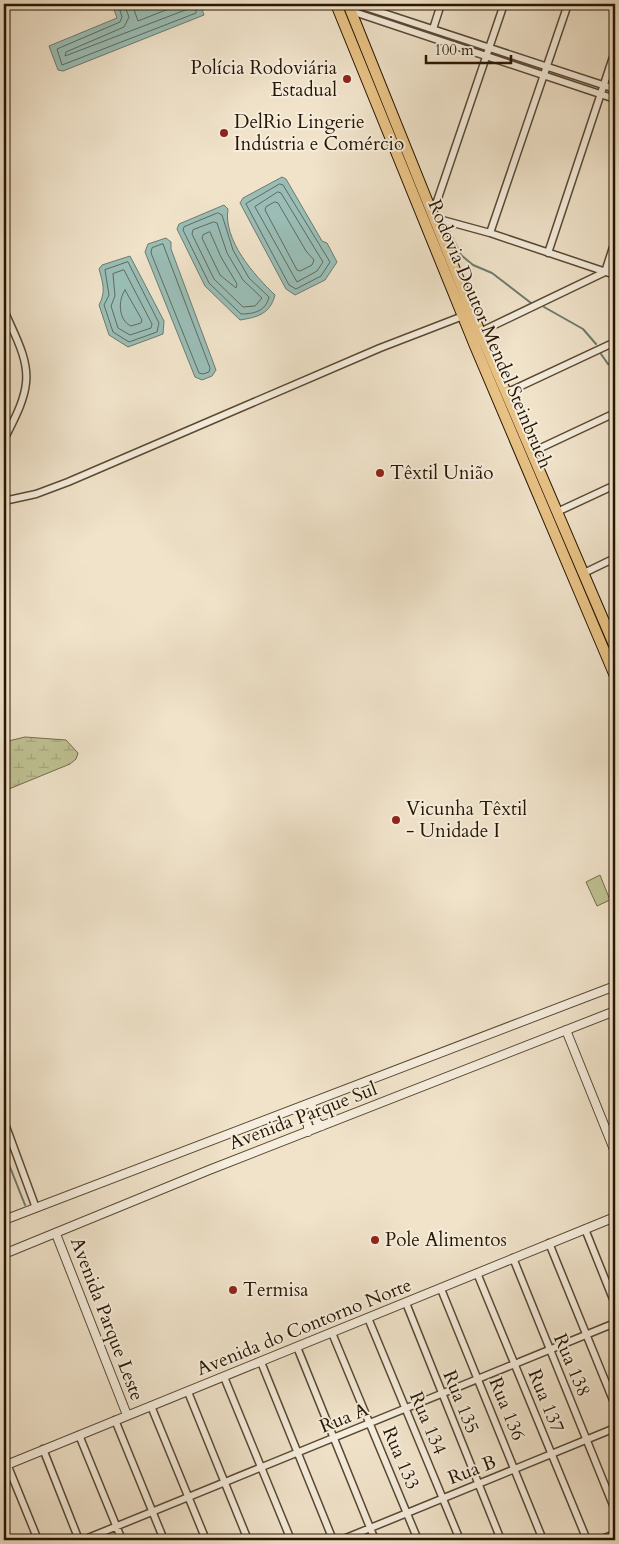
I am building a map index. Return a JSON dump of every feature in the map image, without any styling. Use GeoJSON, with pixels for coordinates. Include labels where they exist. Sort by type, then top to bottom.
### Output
{"type":"FeatureCollection","features":[{"type":"Feature","properties":{"kind":"highway","name":"Rodovia Doutor Mendel Steinbruch"},"geometry":{"type":"LineString","coordinates":[[336,4],[463,316],[615,676]]}},
{"type":"Feature","properties":{"kind":"highway","name":"Rodovia Doutor Mendel Steinbruch"},"geometry":{"type":"LineString","coordinates":[[352,6],[480,332],[557,512],[612,632],[615,647]]}},
{"type":"Feature","properties":{"kind":"street"},"geometry":{"type":"LineString","coordinates":[[433,29],[441,4]]}},
{"type":"Feature","properties":{"kind":"street"},"geometry":{"type":"LineString","coordinates":[[504,4],[434,215],[615,275]]}},
{"type":"Feature","properties":{"kind":"street"},"geometry":{"type":"LineString","coordinates":[[490,233],[568,4]]}},
{"type":"Feature","properties":{"kind":"street"},"geometry":{"type":"LineString","coordinates":[[352,6],[433,29],[615,90]]}},
{"type":"Feature","properties":{"kind":"street"},"geometry":{"type":"LineString","coordinates":[[352,6],[441,41],[615,99]]}},
{"type":"Feature","properties":{"kind":"street"},"geometry":{"type":"LineString","coordinates":[[441,41],[444,33]]}},
{"type":"Feature","properties":{"kind":"street"},"geometry":{"type":"LineString","coordinates":[[548,253],[615,51]]}},
{"type":"Feature","properties":{"kind":"street"},"geometry":{"type":"LineString","coordinates":[[480,332],[605,272],[615,241]]}},
{"type":"Feature","properties":{"kind":"street"},"geometry":{"type":"LineString","coordinates":[[4,310],[22,353],[26,376],[23,396],[4,440]]}},
{"type":"Feature","properties":{"kind":"street"},"geometry":{"type":"LineString","coordinates":[[4,501],[36,494],[68,482],[380,348],[463,316]]}},
{"type":"Feature","properties":{"kind":"street"},"geometry":{"type":"LineString","coordinates":[[506,393],[615,342]]}},
{"type":"Feature","properties":{"kind":"street"},"geometry":{"type":"LineString","coordinates":[[532,452],[615,413]]}},
{"type":"Feature","properties":{"kind":"street"},"geometry":{"type":"LineString","coordinates":[[557,512],[615,485]]}},
{"type":"Feature","properties":{"kind":"street"},"geometry":{"type":"LineString","coordinates":[[584,572],[615,558]]}},
{"type":"Feature","properties":{"kind":"street","name":"Avenida Parque Sul"},"geometry":{"type":"LineString","coordinates":[[4,1220],[615,986]]}},
{"type":"Feature","properties":{"kind":"street","name":"Avenida Parque Sul"},"geometry":{"type":"LineString","coordinates":[[4,1254],[615,1011]]}},
{"type":"Feature","properties":{"kind":"street"},"geometry":{"type":"LineString","coordinates":[[566,1030],[615,1152]]}},
{"type":"Feature","properties":{"kind":"street"},"geometry":{"type":"LineString","coordinates":[[311,1103],[317,1122],[322,1126]]}},
{"type":"Feature","properties":{"kind":"street"},"geometry":{"type":"LineString","coordinates":[[298,1108],[308,1124],[308,1132]]}},
{"type":"Feature","properties":{"kind":"street"},"geometry":{"type":"LineString","coordinates":[[4,1121],[36,1208]]}},
{"type":"Feature","properties":{"kind":"street","name":"Avenida do Contorno Norte"},"geometry":{"type":"LineString","coordinates":[[5,1465],[615,1217]]}},
{"type":"Feature","properties":{"kind":"street"},"geometry":{"type":"LineString","coordinates":[[585,1229],[615,1304]]}},
{"type":"Feature","properties":{"kind":"street","name":"Avenida Parque Leste"},"geometry":{"type":"LineString","coordinates":[[56,1234],[127,1415]]}},
{"type":"Feature","properties":{"kind":"street"},"geometry":{"type":"LineString","coordinates":[[549,1243],[615,1405]]}},
{"type":"Feature","properties":{"kind":"street","name":"Rua 138"},"geometry":{"type":"LineString","coordinates":[[513,1258],[615,1507]]}},
{"type":"Feature","properties":{"kind":"street","name":"Rua 137"},"geometry":{"type":"LineString","coordinates":[[477,1273],[587,1540]]}},
{"type":"Feature","properties":{"kind":"street","name":"Rua 136"},"geometry":{"type":"LineString","coordinates":[[441,1289],[544,1540]]}},
{"type":"Feature","properties":{"kind":"street","name":"Rua 135"},"geometry":{"type":"LineString","coordinates":[[406,1303],[500,1540]]}},
{"type":"Feature","properties":{"kind":"street","name":"Rua 134"},"geometry":{"type":"LineString","coordinates":[[368,1318],[460,1540]]}},
{"type":"Feature","properties":{"kind":"street","name":"Rua A"},"geometry":{"type":"LineString","coordinates":[[83,1540],[615,1323]]}},
{"type":"Feature","properties":{"kind":"street","name":"Rua 133"},"geometry":{"type":"LineString","coordinates":[[332,1333],[418,1540]]}},
{"type":"Feature","properties":{"kind":"street"},"geometry":{"type":"LineString","coordinates":[[297,1347],[375,1540]]}},
{"type":"Feature","properties":{"kind":"street"},"geometry":{"type":"LineString","coordinates":[[261,1362],[333,1540]]}},
{"type":"Feature","properties":{"kind":"street"},"geometry":{"type":"LineString","coordinates":[[224,1377],[291,1540]]}},
{"type":"Feature","properties":{"kind":"street"},"geometry":{"type":"LineString","coordinates":[[188,1392],[248,1540]]}},
{"type":"Feature","properties":{"kind":"street"},"geometry":{"type":"LineString","coordinates":[[151,1406],[206,1540]]}},
{"type":"Feature","properties":{"kind":"street"},"geometry":{"type":"LineString","coordinates":[[115,1420],[164,1540]]}},
{"type":"Feature","properties":{"kind":"street","name":"Rua B"},"geometry":{"type":"LineString","coordinates":[[341,1540],[615,1428]]}},
{"type":"Feature","properties":{"kind":"street"},"geometry":{"type":"LineString","coordinates":[[79,1435],[122,1540]]}},
{"type":"Feature","properties":{"kind":"street"},"geometry":{"type":"LineString","coordinates":[[43,1449],[79,1540]]}},
{"type":"Feature","properties":{"kind":"street"},"geometry":{"type":"LineString","coordinates":[[5,1465],[38,1540]]}},
{"type":"Feature","properties":{"kind":"street"},"geometry":{"type":"LineString","coordinates":[[599,1540],[615,1534]]}},
{"type":"Feature","properties":{"kind":"green space"},"geometry":{"type":"Polygon","coordinates":[[[25,737],[66,740],[78,753],[76,759],[70,764],[4,791],[4,742],[25,737]]]}},
{"type":"Feature","properties":{"kind":"green space"},"geometry":{"type":"Polygon","coordinates":[[[600,875],[610,900],[597,906],[586,882],[600,875]]]}},
{"type":"Feature","properties":{"kind":"water"},"geometry":{"type":"Polygon","coordinates":[[[112,4],[200,4],[204,15],[63,71],[58,70],[49,46],[117,18],[112,4]]]}},
{"type":"Feature","properties":{"kind":"water"},"geometry":{"type":"Polygon","coordinates":[[[282,177],[286,179],[322,241],[327,243],[337,262],[325,280],[295,295],[286,289],[240,203],[243,198],[282,177]]]}},
{"type":"Feature","properties":{"kind":"water"},"geometry":{"type":"Polygon","coordinates":[[[224,205],[228,209],[230,233],[235,245],[258,277],[275,295],[270,306],[262,314],[252,318],[240,320],[205,286],[177,229],[179,224],[224,205]]]}},
{"type":"Feature","properties":{"kind":"water"},"geometry":{"type":"Polygon","coordinates":[[[166,238],[171,242],[171,249],[216,370],[212,376],[202,380],[195,377],[145,252],[148,244],[166,238]]]}},
{"type":"Feature","properties":{"kind":"water"},"geometry":{"type":"Polygon","coordinates":[[[130,256],[164,321],[163,334],[128,347],[109,335],[99,305],[103,292],[103,283],[99,269],[102,265],[130,256]]]}},
{"type":"Feature","properties":{"kind":"waterway"},"geometry":{"type":"LineString","coordinates":[[447,227],[461,255],[473,265],[492,273],[531,303]]}},
{"type":"Feature","properties":{"kind":"waterway"},"geometry":{"type":"LineString","coordinates":[[544,307],[583,329],[596,344]]}},
{"type":"Feature","properties":{"kind":"waterway"},"geometry":{"type":"LineString","coordinates":[[601,354],[608,364],[615,367]]}},
{"type":"Feature","properties":{"kind":"waterway"},"geometry":{"type":"LineString","coordinates":[[4,1152],[25,1205]]}},
{"type":"Feature","properties":{"kind":"place","name":"Polícia Rodoviária Estadual"},"geometry":{"type":"Point","coordinates":[347,79]}},
{"type":"Feature","properties":{"kind":"place","name":"DelRio Lingerie Indústria e Comércio"},"geometry":{"type":"Point","coordinates":[224,133]}},
{"type":"Feature","properties":{"kind":"place","name":"Têxtil União"},"geometry":{"type":"Point","coordinates":[380,473]}},
{"type":"Feature","properties":{"kind":"place","name":"Vicunha Têxtil - Unidade I"},"geometry":{"type":"Point","coordinates":[396,820]}},
{"type":"Feature","properties":{"kind":"place","name":"Pole Alimentos"},"geometry":{"type":"Point","coordinates":[375,1240]}},
{"type":"Feature","properties":{"kind":"place","name":"Termisa"},"geometry":{"type":"Point","coordinates":[233,1290]}}]}
